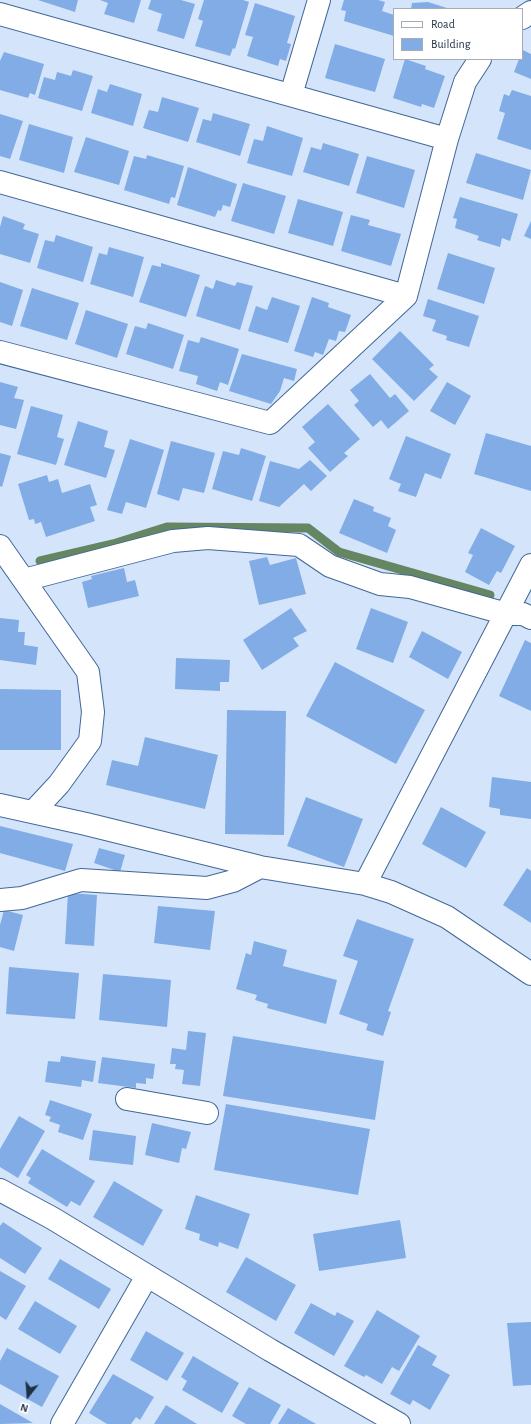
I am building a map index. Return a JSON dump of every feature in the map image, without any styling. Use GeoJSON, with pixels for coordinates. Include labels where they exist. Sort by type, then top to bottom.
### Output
{"type":"FeatureCollection","features":[{"type":"Feature","properties":{"kind":"street"},"geometry":{"type":"LineString","coordinates":[[292,95],[318,0]]}},
{"type":"Feature","properties":{"kind":"street"},"geometry":{"type":"LineString","coordinates":[[0,14],[447,138]]}},
{"type":"Feature","properties":{"kind":"street"},"geometry":{"type":"LineString","coordinates":[[0,352],[270,423],[406,296],[447,138],[465,82],[479,60]]}},
{"type":"Feature","properties":{"kind":"street"},"geometry":{"type":"LineString","coordinates":[[0,182],[406,296]]}},
{"type":"Feature","properties":{"kind":"street"},"geometry":{"type":"LineString","coordinates":[[24,580],[173,541],[208,538],[299,545],[330,566],[380,584],[410,587],[507,614],[523,614],[531,618]]}},
{"type":"Feature","properties":{"kind":"street"},"geometry":{"type":"LineString","coordinates":[[0,546],[88,672],[93,712],[90,742],[59,784],[33,812]]}},
{"type":"Feature","properties":{"kind":"street"},"geometry":{"type":"LineString","coordinates":[[364,884],[507,614],[531,564]]}},
{"type":"Feature","properties":{"kind":"street"},"geometry":{"type":"LineString","coordinates":[[0,805],[260,867],[364,884],[391,892],[447,917],[531,974]]}},
{"type":"Feature","properties":{"kind":"street"},"geometry":{"type":"LineString","coordinates":[[0,900],[22,898],[81,880],[207,888],[233,881],[260,867]]}},
{"type":"Feature","properties":{"kind":"street"},"geometry":{"type":"LineString","coordinates":[[127,1100],[207,1113]]}},
{"type":"Feature","properties":{"kind":"street"},"geometry":{"type":"LineString","coordinates":[[0,1190],[52,1218],[147,1276],[399,1424]]}},
{"type":"Feature","properties":{"kind":"street"},"geometry":{"type":"LineString","coordinates":[[62,1424],[147,1276]]}},
{"type":"Feature","properties":{"kind":"building"},"geometry":{"type":"Polygon","coordinates":[[[38,0],[78,0],[75,12],[38,0]]]}},
{"type":"Feature","properties":{"kind":"building"},"geometry":{"type":"Polygon","coordinates":[[[100,0],[141,0],[134,23],[104,14],[108,3],[100,0]]]}},
{"type":"Feature","properties":{"kind":"building"},"geometry":{"type":"Polygon","coordinates":[[[151,0],[181,0],[195,4],[184,39],[157,31],[162,14],[148,9],[151,0]]]}},
{"type":"Feature","properties":{"kind":"building"},"geometry":{"type":"Polygon","coordinates":[[[204,0],[243,0],[249,2],[235,49],[233,48],[230,56],[195,46],[203,21],[198,19],[204,0]]]}},
{"type":"Feature","properties":{"kind":"building"},"geometry":{"type":"Polygon","coordinates":[[[344,0],[378,0],[385,2],[382,11],[393,15],[393,36],[344,21],[346,11],[341,10],[344,0]]]}},
{"type":"Feature","properties":{"kind":"building"},"geometry":{"type":"Polygon","coordinates":[[[428,2],[447,8],[411,8],[412,3],[428,2]]]}},
{"type":"Feature","properties":{"kind":"building"},"geometry":{"type":"Polygon","coordinates":[[[255,3],[295,16],[287,43],[291,44],[286,61],[280,59],[278,66],[247,56],[253,37],[245,35],[255,3]]]}},
{"type":"Feature","properties":{"kind":"building"},"geometry":{"type":"Polygon","coordinates":[[[335,44],[385,59],[375,92],[325,78],[335,44]]]}},
{"type":"Feature","properties":{"kind":"building"},"geometry":{"type":"Polygon","coordinates":[[[523,50],[531,54],[531,79],[514,72],[519,60],[523,60],[523,50]]]}},
{"type":"Feature","properties":{"kind":"building"},"geometry":{"type":"Polygon","coordinates":[[[4,52],[44,64],[35,95],[30,93],[28,98],[0,90],[0,61],[4,52]]]}},
{"type":"Feature","properties":{"kind":"building"},"geometry":{"type":"Polygon","coordinates":[[[405,60],[426,66],[425,69],[445,76],[434,108],[422,104],[421,107],[393,98],[405,60]]]}},
{"type":"Feature","properties":{"kind":"building"},"geometry":{"type":"Polygon","coordinates":[[[73,70],[93,76],[82,111],[38,98],[44,77],[55,80],[57,72],[71,76],[73,70]]]}},
{"type":"Feature","properties":{"kind":"building"},"geometry":{"type":"Polygon","coordinates":[[[110,84],[142,94],[133,126],[91,113],[98,89],[107,92],[110,84]]]}},
{"type":"Feature","properties":{"kind":"building"},"geometry":{"type":"Polygon","coordinates":[[[512,90],[531,96],[531,150],[497,139],[505,113],[499,111],[504,94],[509,96],[512,90]]]}},
{"type":"Feature","properties":{"kind":"building"},"geometry":{"type":"Polygon","coordinates":[[[162,97],[199,108],[188,142],[143,128],[149,110],[158,112],[162,97]]]}},
{"type":"Feature","properties":{"kind":"building"},"geometry":{"type":"Polygon","coordinates":[[[213,113],[250,124],[240,156],[196,142],[203,119],[211,121],[213,113]]]}},
{"type":"Feature","properties":{"kind":"building"},"geometry":{"type":"Polygon","coordinates":[[[0,114],[23,121],[10,159],[0,156],[0,114]]]}},
{"type":"Feature","properties":{"kind":"building"},"geometry":{"type":"Polygon","coordinates":[[[29,124],[73,137],[64,173],[19,160],[29,124]]]}},
{"type":"Feature","properties":{"kind":"building"},"geometry":{"type":"Polygon","coordinates":[[[267,126],[303,138],[292,176],[247,163],[254,139],[263,141],[267,126]]]}},
{"type":"Feature","properties":{"kind":"building"},"geometry":{"type":"Polygon","coordinates":[[[86,137],[129,151],[119,185],[74,172],[86,137]]]}},
{"type":"Feature","properties":{"kind":"building"},"geometry":{"type":"Polygon","coordinates":[[[323,143],[359,154],[349,186],[303,172],[311,147],[321,150],[323,143]]]}},
{"type":"Feature","properties":{"kind":"building"},"geometry":{"type":"Polygon","coordinates":[[[476,153],[531,170],[523,200],[466,183],[476,153]]]}},
{"type":"Feature","properties":{"kind":"building"},"geometry":{"type":"Polygon","coordinates":[[[147,155],[184,166],[175,198],[171,197],[169,204],[124,190],[134,156],[146,159],[147,155]]]}},
{"type":"Feature","properties":{"kind":"building"},"geometry":{"type":"Polygon","coordinates":[[[367,156],[415,170],[404,208],[356,193],[367,156]]]}},
{"type":"Feature","properties":{"kind":"building"},"geometry":{"type":"Polygon","coordinates":[[[188,167],[237,184],[230,207],[223,205],[221,211],[218,210],[215,217],[177,205],[188,167]]]}},
{"type":"Feature","properties":{"kind":"building"},"geometry":{"type":"Polygon","coordinates":[[[243,183],[286,196],[274,234],[231,221],[243,183]]]}},
{"type":"Feature","properties":{"kind":"building"},"geometry":{"type":"Polygon","coordinates":[[[460,197],[518,214],[510,241],[502,238],[500,247],[477,240],[479,236],[455,228],[457,219],[453,218],[460,197]]]}},
{"type":"Feature","properties":{"kind":"building"},"geometry":{"type":"Polygon","coordinates":[[[298,199],[343,212],[333,246],[288,233],[298,199]]]}},
{"type":"Feature","properties":{"kind":"building"},"geometry":{"type":"Polygon","coordinates":[[[351,215],[370,220],[368,225],[401,234],[391,266],[341,251],[351,215]]]}},
{"type":"Feature","properties":{"kind":"building"},"geometry":{"type":"Polygon","coordinates":[[[3,216],[25,224],[23,229],[39,234],[30,263],[0,254],[0,227],[3,216]]]}},
{"type":"Feature","properties":{"kind":"building"},"geometry":{"type":"Polygon","coordinates":[[[531,221],[531,239],[524,236],[531,221]]]}},
{"type":"Feature","properties":{"kind":"building"},"geometry":{"type":"Polygon","coordinates":[[[56,235],[93,247],[83,282],[37,268],[45,240],[54,242],[56,235]]]}},
{"type":"Feature","properties":{"kind":"building"},"geometry":{"type":"Polygon","coordinates":[[[109,247],[144,257],[133,297],[90,284],[99,253],[107,255],[109,247]]]}},
{"type":"Feature","properties":{"kind":"building"},"geometry":{"type":"Polygon","coordinates":[[[448,253],[495,268],[484,304],[437,289],[448,253]]]}},
{"type":"Feature","properties":{"kind":"building"},"geometry":{"type":"Polygon","coordinates":[[[161,263],[200,275],[186,317],[139,302],[152,265],[161,267],[161,263]]]}},
{"type":"Feature","properties":{"kind":"building"},"geometry":{"type":"Polygon","coordinates":[[[216,280],[235,286],[237,282],[253,286],[240,330],[196,316],[205,286],[213,289],[216,280]]]}},
{"type":"Feature","properties":{"kind":"building"},"geometry":{"type":"Polygon","coordinates":[[[0,282],[23,290],[12,326],[0,322],[0,282]]]}},
{"type":"Feature","properties":{"kind":"building"},"geometry":{"type":"Polygon","coordinates":[[[32,288],[79,303],[67,340],[20,326],[32,288]]]}},
{"type":"Feature","properties":{"kind":"building"},"geometry":{"type":"Polygon","coordinates":[[[272,297],[300,306],[288,343],[248,331],[256,306],[267,310],[272,297]]]}},
{"type":"Feature","properties":{"kind":"building"},"geometry":{"type":"Polygon","coordinates":[[[312,297],[329,303],[328,307],[351,315],[345,332],[339,331],[336,341],[329,339],[323,355],[315,352],[313,357],[294,351],[312,297]]]}},
{"type":"Feature","properties":{"kind":"building"},"geometry":{"type":"Polygon","coordinates":[[[428,299],[479,316],[469,347],[446,340],[447,336],[432,331],[436,320],[423,316],[428,299]]]}},
{"type":"Feature","properties":{"kind":"building"},"geometry":{"type":"Polygon","coordinates":[[[86,310],[128,324],[117,358],[75,344],[86,310]]]}},
{"type":"Feature","properties":{"kind":"building"},"geometry":{"type":"Polygon","coordinates":[[[148,323],[184,335],[173,369],[126,354],[135,326],[146,329],[148,323]]]}},
{"type":"Feature","properties":{"kind":"building"},"geometry":{"type":"Polygon","coordinates":[[[400,331],[434,365],[429,369],[438,377],[414,401],[372,359],[400,331]]]}},
{"type":"Feature","properties":{"kind":"building"},"geometry":{"type":"Polygon","coordinates":[[[201,337],[239,349],[228,385],[220,382],[217,391],[196,384],[198,376],[179,371],[188,340],[199,343],[201,337]]]}},
{"type":"Feature","properties":{"kind":"building"},"geometry":{"type":"Polygon","coordinates":[[[242,354],[297,369],[294,381],[284,378],[280,391],[271,404],[229,391],[242,354]]]}},
{"type":"Feature","properties":{"kind":"building"},"geometry":{"type":"Polygon","coordinates":[[[370,374],[390,398],[395,394],[409,411],[388,429],[381,420],[373,427],[354,405],[359,401],[350,390],[370,374]]]}},
{"type":"Feature","properties":{"kind":"building"},"geometry":{"type":"Polygon","coordinates":[[[0,382],[18,387],[14,398],[24,400],[16,429],[0,425],[0,382]]]}},
{"type":"Feature","properties":{"kind":"building"},"geometry":{"type":"Polygon","coordinates":[[[447,382],[471,396],[455,425],[430,411],[447,382]]]}},
{"type":"Feature","properties":{"kind":"building"},"geometry":{"type":"Polygon","coordinates":[[[328,404],[360,439],[344,453],[348,456],[330,472],[308,448],[315,442],[302,427],[328,404]]]}},
{"type":"Feature","properties":{"kind":"building"},"geometry":{"type":"Polygon","coordinates":[[[31,406],[63,415],[57,437],[64,439],[56,465],[17,454],[31,406]]]}},
{"type":"Feature","properties":{"kind":"building"},"geometry":{"type":"Polygon","coordinates":[[[78,421],[108,431],[104,447],[115,450],[106,478],[64,465],[78,421]]]}},
{"type":"Feature","properties":{"kind":"building"},"geometry":{"type":"Polygon","coordinates":[[[486,433],[531,446],[531,491],[474,474],[486,433]]]}},
{"type":"Feature","properties":{"kind":"building"},"geometry":{"type":"Polygon","coordinates":[[[406,436],[451,454],[441,479],[425,473],[416,497],[398,491],[401,484],[389,479],[406,436]]]}},
{"type":"Feature","properties":{"kind":"building"},"geometry":{"type":"Polygon","coordinates":[[[130,439],[164,450],[146,508],[126,502],[122,514],[107,510],[130,439]]]}},
{"type":"Feature","properties":{"kind":"building"},"geometry":{"type":"Polygon","coordinates":[[[171,441],[215,453],[204,493],[183,488],[179,501],[157,494],[171,441]]]}},
{"type":"Feature","properties":{"kind":"building"},"geometry":{"type":"Polygon","coordinates":[[[241,448],[266,456],[252,501],[212,489],[223,451],[239,455],[241,448]]]}},
{"type":"Feature","properties":{"kind":"building"},"geometry":{"type":"Polygon","coordinates":[[[0,453],[11,456],[2,487],[0,486],[0,453]]]}},
{"type":"Feature","properties":{"kind":"building"},"geometry":{"type":"Polygon","coordinates":[[[310,460],[327,476],[311,491],[304,484],[279,507],[259,501],[270,461],[299,469],[310,460]]]}},
{"type":"Feature","properties":{"kind":"building"},"geometry":{"type":"Polygon","coordinates":[[[47,475],[49,482],[58,479],[62,493],[90,484],[97,505],[90,507],[95,521],[46,537],[41,522],[35,524],[34,519],[29,520],[18,484],[47,475]]]}},
{"type":"Feature","properties":{"kind":"building"},"geometry":{"type":"Polygon","coordinates":[[[354,499],[374,507],[373,511],[391,518],[388,526],[396,530],[387,553],[339,533],[354,499]]]}},
{"type":"Feature","properties":{"kind":"building"},"geometry":{"type":"Polygon","coordinates":[[[481,528],[515,546],[501,573],[497,571],[489,585],[465,572],[473,555],[468,553],[481,528]]]}},
{"type":"Feature","properties":{"kind":"building"},"geometry":{"type":"Polygon","coordinates":[[[267,557],[270,565],[296,558],[306,594],[259,605],[249,561],[267,557]]]}},
{"type":"Feature","properties":{"kind":"building"},"geometry":{"type":"Polygon","coordinates":[[[124,568],[127,582],[135,580],[139,596],[88,608],[82,582],[92,579],[91,576],[124,568]]]}},
{"type":"Feature","properties":{"kind":"building"},"geometry":{"type":"Polygon","coordinates":[[[291,608],[307,631],[293,638],[299,646],[262,670],[243,640],[291,608]]]}},
{"type":"Feature","properties":{"kind":"building"},"geometry":{"type":"Polygon","coordinates":[[[371,608],[408,622],[393,663],[356,649],[371,608]]]}},
{"type":"Feature","properties":{"kind":"building"},"geometry":{"type":"Polygon","coordinates":[[[0,618],[19,620],[18,632],[25,632],[24,645],[38,647],[36,665],[0,660],[0,618]]]}},
{"type":"Feature","properties":{"kind":"building"},"geometry":{"type":"Polygon","coordinates":[[[422,631],[462,652],[448,679],[409,657],[422,631]]]}},
{"type":"Feature","properties":{"kind":"building"},"geometry":{"type":"Polygon","coordinates":[[[525,640],[531,643],[531,711],[499,696],[525,640]]]}},
{"type":"Feature","properties":{"kind":"building"},"geometry":{"type":"Polygon","coordinates":[[[176,658],[230,660],[229,682],[220,682],[220,691],[175,689],[176,658]]]}},
{"type":"Feature","properties":{"kind":"building"},"geometry":{"type":"Polygon","coordinates":[[[335,662],[425,710],[396,764],[306,716],[335,662]]]}},
{"type":"Feature","properties":{"kind":"building"},"geometry":{"type":"Polygon","coordinates":[[[0,689],[61,690],[61,750],[0,750],[0,689]]]}},
{"type":"Feature","properties":{"kind":"building"},"geometry":{"type":"Polygon","coordinates":[[[227,710],[286,711],[284,835],[225,834],[227,710]]]}},
{"type":"Feature","properties":{"kind":"building"},"geometry":{"type":"Polygon","coordinates":[[[145,737],[218,755],[205,809],[106,785],[112,760],[138,766],[145,737]]]}},
{"type":"Feature","properties":{"kind":"building"},"geometry":{"type":"Polygon","coordinates":[[[492,777],[531,782],[531,819],[500,815],[500,809],[489,807],[492,777]]]}},
{"type":"Feature","properties":{"kind":"building"},"geometry":{"type":"Polygon","coordinates":[[[306,797],[363,819],[344,867],[287,846],[306,797]]]}},
{"type":"Feature","properties":{"kind":"building"},"geometry":{"type":"Polygon","coordinates":[[[441,807],[486,832],[466,868],[422,844],[441,807]]]}},
{"type":"Feature","properties":{"kind":"building"},"geometry":{"type":"Polygon","coordinates":[[[0,826],[73,844],[65,871],[0,853],[0,826]]]}},
{"type":"Feature","properties":{"kind":"building"},"geometry":{"type":"Polygon","coordinates":[[[99,848],[125,855],[120,872],[94,863],[99,848]]]}},
{"type":"Feature","properties":{"kind":"building"},"geometry":{"type":"Polygon","coordinates":[[[527,868],[531,871],[531,923],[503,905],[527,868]]]}},
{"type":"Feature","properties":{"kind":"building"},"geometry":{"type":"Polygon","coordinates":[[[68,893],[97,895],[94,946],[65,944],[68,893]]]}},
{"type":"Feature","properties":{"kind":"building"},"geometry":{"type":"Polygon","coordinates":[[[158,906],[215,911],[210,950],[154,943],[158,906]]]}},
{"type":"Feature","properties":{"kind":"building"},"geometry":{"type":"Polygon","coordinates":[[[4,910],[23,915],[14,951],[0,947],[0,925],[4,910]]]}},
{"type":"Feature","properties":{"kind":"building"},"geometry":{"type":"Polygon","coordinates":[[[357,919],[414,939],[388,1011],[391,1012],[383,1036],[366,1030],[368,1024],[339,1014],[358,961],[343,956],[357,919]]]}},
{"type":"Feature","properties":{"kind":"building"},"geometry":{"type":"Polygon","coordinates":[[[254,941],[287,950],[283,966],[337,980],[326,1024],[267,1008],[268,1004],[255,1000],[257,995],[236,989],[246,953],[251,955],[254,941]]]}},
{"type":"Feature","properties":{"kind":"building"},"geometry":{"type":"Polygon","coordinates":[[[9,967],[79,973],[75,1019],[6,1014],[9,967]]]}},
{"type":"Feature","properties":{"kind":"building"},"geometry":{"type":"Polygon","coordinates":[[[103,974],[171,980],[167,1027],[99,1020],[103,974]]]}},
{"type":"Feature","properties":{"kind":"building"},"geometry":{"type":"Polygon","coordinates":[[[188,1031],[206,1033],[200,1086],[182,1084],[184,1070],[175,1069],[176,1064],[170,1064],[172,1048],[186,1050],[188,1031]]]}},
{"type":"Feature","properties":{"kind":"building"},"geometry":{"type":"Polygon","coordinates":[[[233,1036],[384,1061],[375,1120],[223,1096],[233,1036]]]}},
{"type":"Feature","properties":{"kind":"building"},"geometry":{"type":"Polygon","coordinates":[[[61,1056],[96,1061],[93,1082],[82,1080],[81,1087],[45,1082],[48,1061],[60,1062],[61,1056]]]}},
{"type":"Feature","properties":{"kind":"building"},"geometry":{"type":"Polygon","coordinates":[[[102,1057],[155,1064],[153,1079],[146,1078],[146,1084],[136,1083],[136,1088],[98,1083],[102,1057]]]}},
{"type":"Feature","properties":{"kind":"building"},"geometry":{"type":"Polygon","coordinates":[[[50,1100],[92,1114],[83,1140],[58,1132],[60,1125],[49,1121],[51,1117],[45,1115],[50,1100]]]}},
{"type":"Feature","properties":{"kind":"building"},"geometry":{"type":"Polygon","coordinates":[[[226,1104],[370,1129],[358,1195],[214,1170],[226,1104]]]}},
{"type":"Feature","properties":{"kind":"building"},"geometry":{"type":"Polygon","coordinates":[[[19,1116],[45,1131],[18,1178],[0,1167],[0,1149],[19,1116]]]}},
{"type":"Feature","properties":{"kind":"building"},"geometry":{"type":"Polygon","coordinates":[[[152,1123],[191,1132],[186,1149],[182,1148],[179,1163],[145,1155],[152,1123]]]}},
{"type":"Feature","properties":{"kind":"building"},"geometry":{"type":"Polygon","coordinates":[[[93,1130],[136,1136],[133,1165],[89,1160],[93,1130]]]}},
{"type":"Feature","properties":{"kind":"building"},"geometry":{"type":"Polygon","coordinates":[[[42,1149],[95,1181],[80,1206],[71,1201],[67,1207],[28,1183],[31,1178],[26,1175],[42,1149]]]}},
{"type":"Feature","properties":{"kind":"building"},"geometry":{"type":"Polygon","coordinates":[[[114,1181],[163,1210],[143,1246],[93,1217],[114,1181]]]}},
{"type":"Feature","properties":{"kind":"building"},"geometry":{"type":"Polygon","coordinates":[[[196,1195],[250,1214],[238,1249],[219,1242],[218,1247],[199,1240],[200,1234],[185,1229],[196,1195]]]}},
{"type":"Feature","properties":{"kind":"building"},"geometry":{"type":"Polygon","coordinates":[[[400,1220],[406,1258],[319,1271],[313,1234],[400,1220]]]}},
{"type":"Feature","properties":{"kind":"building"},"geometry":{"type":"Polygon","coordinates":[[[3,1222],[42,1248],[25,1274],[0,1258],[0,1226],[3,1222]]]}},
{"type":"Feature","properties":{"kind":"building"},"geometry":{"type":"Polygon","coordinates":[[[246,1257],[296,1285],[276,1321],[226,1292],[246,1257]]]}},
{"type":"Feature","properties":{"kind":"building"},"geometry":{"type":"Polygon","coordinates":[[[60,1259],[111,1289],[99,1309],[48,1279],[60,1259]]]}},
{"type":"Feature","properties":{"kind":"building"},"geometry":{"type":"Polygon","coordinates":[[[0,1271],[26,1286],[6,1320],[0,1316],[0,1271]]]}},
{"type":"Feature","properties":{"kind":"building"},"geometry":{"type":"Polygon","coordinates":[[[35,1301],[77,1326],[60,1354],[18,1329],[35,1301]]]}},
{"type":"Feature","properties":{"kind":"building"},"geometry":{"type":"Polygon","coordinates":[[[311,1303],[335,1316],[337,1312],[354,1321],[334,1356],[294,1333],[311,1303]]]}},
{"type":"Feature","properties":{"kind":"building"},"geometry":{"type":"Polygon","coordinates":[[[377,1310],[420,1336],[399,1371],[392,1367],[382,1384],[366,1375],[364,1377],[344,1366],[377,1310]]]}},
{"type":"Feature","properties":{"kind":"building"},"geometry":{"type":"Polygon","coordinates":[[[531,1322],[531,1385],[513,1386],[507,1323],[531,1322]]]}},
{"type":"Feature","properties":{"kind":"building"},"geometry":{"type":"Polygon","coordinates":[[[146,1331],[184,1353],[167,1381],[130,1360],[146,1331]]]}},
{"type":"Feature","properties":{"kind":"building"},"geometry":{"type":"Polygon","coordinates":[[[418,1345],[437,1356],[432,1365],[450,1375],[430,1410],[413,1400],[410,1405],[390,1394],[418,1345]]]}},
{"type":"Feature","properties":{"kind":"building"},"geometry":{"type":"Polygon","coordinates":[[[7,1348],[59,1376],[42,1407],[0,1384],[0,1361],[7,1348]]]}},
{"type":"Feature","properties":{"kind":"building"},"geometry":{"type":"Polygon","coordinates":[[[193,1356],[239,1383],[222,1413],[182,1390],[187,1381],[181,1377],[193,1356]]]}},
{"type":"Feature","properties":{"kind":"building"},"geometry":{"type":"Polygon","coordinates":[[[113,1374],[154,1397],[140,1420],[136,1417],[131,1424],[107,1424],[89,1413],[113,1374]]]}},
{"type":"Feature","properties":{"kind":"building"},"geometry":{"type":"Polygon","coordinates":[[[249,1387],[281,1405],[270,1424],[246,1424],[232,1416],[249,1387]]]}},
{"type":"Feature","properties":{"kind":"building"},"geometry":{"type":"Polygon","coordinates":[[[0,1404],[33,1423],[0,1424],[0,1404]]]}},
{"type":"Feature","properties":{"kind":"building"},"geometry":{"type":"Polygon","coordinates":[[[166,1405],[197,1424],[154,1424],[166,1405]]]}},
{"type":"Feature","properties":{"kind":"building"},"geometry":{"type":"Polygon","coordinates":[[[288,1408],[316,1424],[278,1424],[288,1408]]]}},
{"type":"Feature","properties":{"kind":"waterway"},"geometry":{"type":"LineString","coordinates":[[40,561],[113,544],[167,527],[308,528],[339,552],[490,595]]}}]}
